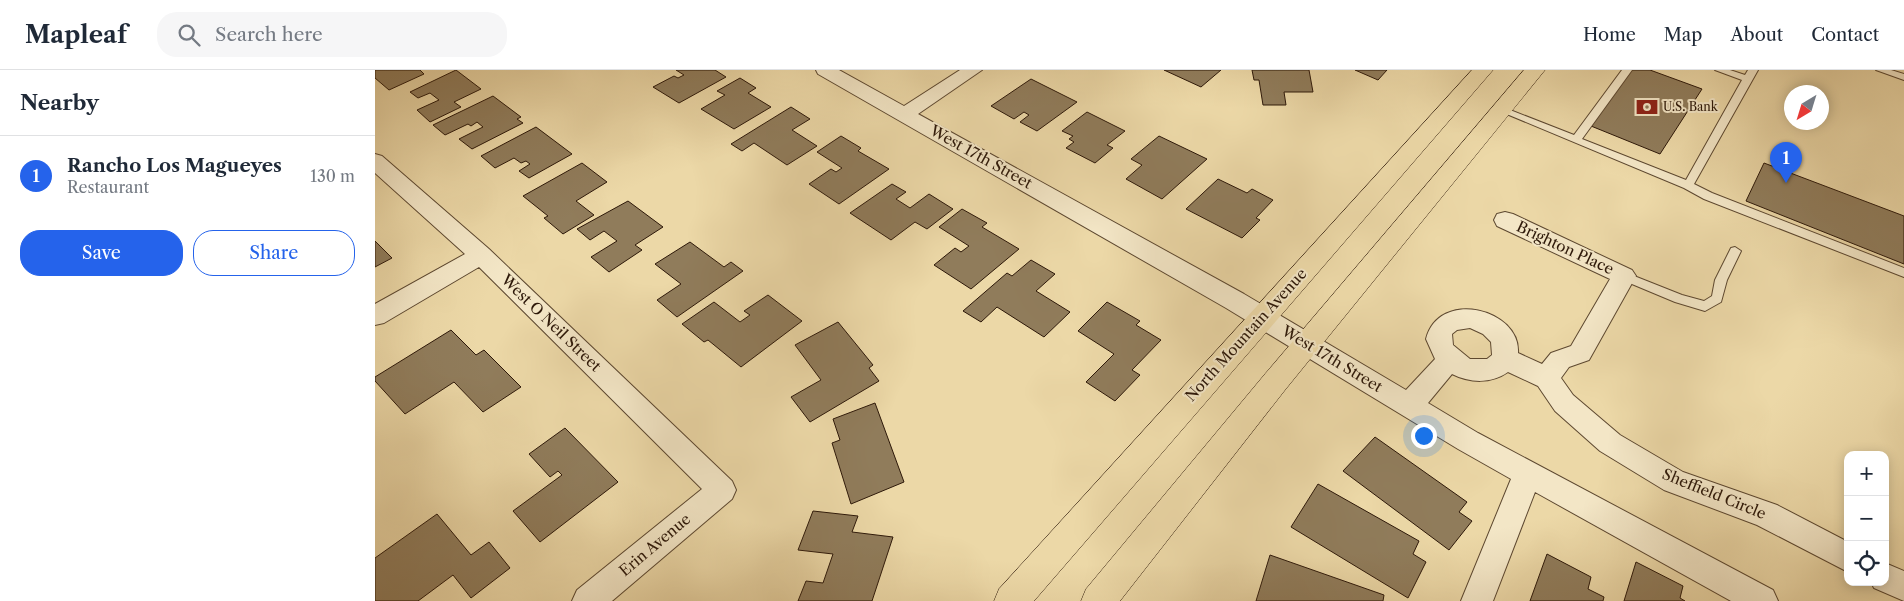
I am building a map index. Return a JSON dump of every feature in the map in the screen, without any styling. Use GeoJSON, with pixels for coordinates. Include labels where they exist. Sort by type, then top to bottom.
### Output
{"type":"FeatureCollection","features":[{"type":"Feature","properties":{"kind":"main road","name":"North Mountain Avenue"},"geometry":{"type":"LineString","coordinates":[[1011,601],[1483,70]]}},
{"type":"Feature","properties":{"kind":"main road"},"geometry":{"type":"LineString","coordinates":[[1097,601],[1535,70]]}},
{"type":"Feature","properties":{"kind":"street","name":"West 17th Street"},"geometry":{"type":"LineString","coordinates":[[825,70],[1308,343],[1468,441],[1529,472],[1762,601]]}},
{"type":"Feature","properties":{"kind":"street"},"geometry":{"type":"LineString","coordinates":[[905,114],[973,70]]}},
{"type":"Feature","properties":{"kind":"street","name":"West O Neil Street"},"geometry":{"type":"LineString","coordinates":[[375,161],[481,255],[722,490]]}},
{"type":"Feature","properties":{"kind":"street","name":"Brighton Place"},"geometry":{"type":"LineString","coordinates":[[1505,220],[1624,276]]}},
{"type":"Feature","properties":{"kind":"street"},"geometry":{"type":"LineString","coordinates":[[375,316],[481,255]]}},
{"type":"Feature","properties":{"kind":"street"},"geometry":{"type":"LineString","coordinates":[[1505,359],[1547,378],[1560,360],[1580,353],[1624,276]]}},
{"type":"Feature","properties":{"kind":"street"},"geometry":{"type":"LineString","coordinates":[[1457,318],[1470,318],[1483,322],[1495,329],[1503,338],[1507,349],[1505,359],[1498,366],[1481,371],[1461,367],[1449,360],[1441,350],[1438,339],[1440,330],[1447,322],[1457,318]]}},
{"type":"Feature","properties":{"kind":"street"},"geometry":{"type":"LineString","coordinates":[[1409,406],[1449,360]]}},
{"type":"Feature","properties":{"kind":"street","name":"Sheffield Circle"},"geometry":{"type":"LineString","coordinates":[[1547,378],[1564,403],[1610,443],[1674,481],[1767,515],[1844,556]]}},
{"type":"Feature","properties":{"kind":"street"},"geometry":{"type":"LineString","coordinates":[[1477,601],[1529,472]]}},
{"type":"Feature","properties":{"kind":"street","name":"Erin Avenue"},"geometry":{"type":"LineString","coordinates":[[588,601],[722,490]]}},
{"type":"Feature","properties":{"kind":"street"},"geometry":{"type":"LineString","coordinates":[[1889,580],[1904,588]]}},
{"type":"Feature","properties":{"kind":"lane"},"geometry":{"type":"LineString","coordinates":[[1576,140],[1627,70]]}},
{"type":"Feature","properties":{"kind":"lane"},"geometry":{"type":"LineString","coordinates":[[1688,185],[1750,75],[1720,70]]}},
{"type":"Feature","properties":{"kind":"lane"},"geometry":{"type":"LineString","coordinates":[[1881,70],[1904,77]]}},
{"type":"Feature","properties":{"kind":"lane"},"geometry":{"type":"LineString","coordinates":[[1502,110],[1688,185],[1708,196],[1904,273]]}},
{"type":"Feature","properties":{"kind":"lane"},"geometry":{"type":"LineString","coordinates":[[1624,276],[1679,299],[1705,306],[1717,299],[1721,280],[1735,251]]}},
{"type":"Feature","properties":{"kind":"building"},"geometry":{"type":"Polygon","coordinates":[[[375,70],[420,70],[424,74],[389,90],[375,78],[375,70]]]}},
{"type":"Feature","properties":{"kind":"building"},"geometry":{"type":"Polygon","coordinates":[[[456,70],[481,89],[454,102],[461,107],[430,122],[417,110],[439,100],[430,93],[418,98],[410,92],[456,70]]]}},
{"type":"Feature","properties":{"kind":"building"},"geometry":{"type":"Polygon","coordinates":[[[676,70],[715,70],[726,77],[679,103],[653,87],[674,76],[678,78],[684,75],[676,70]]]}},
{"type":"Feature","properties":{"kind":"building"},"geometry":{"type":"Polygon","coordinates":[[[1164,70],[1221,70],[1201,87],[1164,70]]]}},
{"type":"Feature","properties":{"kind":"building"},"geometry":{"type":"Polygon","coordinates":[[[1252,70],[1309,70],[1313,92],[1284,92],[1286,105],[1263,105],[1259,80],[1254,80],[1252,70]]]}},
{"type":"Feature","properties":{"kind":"building"},"geometry":{"type":"Polygon","coordinates":[[[1355,70],[1387,70],[1378,80],[1355,70]]]}},
{"type":"Feature","properties":{"kind":"building","name":"U.S. Bank"},"geometry":{"type":"Polygon","coordinates":[[[1630,70],[1650,70],[1702,89],[1660,154],[1591,126],[1630,70]]]}},
{"type":"Feature","properties":{"kind":"building"},"geometry":{"type":"Polygon","coordinates":[[[740,78],[756,88],[748,93],[771,107],[734,129],[701,109],[725,95],[717,91],[740,78]]]}},
{"type":"Feature","properties":{"kind":"building"},"geometry":{"type":"Polygon","coordinates":[[[1031,79],[1077,102],[1037,131],[1020,122],[1029,115],[1024,112],[1014,119],[991,106],[1031,79]]]}},
{"type":"Feature","properties":{"kind":"building"},"geometry":{"type":"Polygon","coordinates":[[[493,96],[521,117],[517,119],[523,123],[472,149],[459,139],[483,127],[477,122],[471,126],[468,124],[445,135],[433,125],[493,96]]]}},
{"type":"Feature","properties":{"kind":"building"},"geometry":{"type":"Polygon","coordinates":[[[791,107],[810,119],[792,130],[817,146],[787,165],[754,143],[742,151],[731,144],[791,107]]]}},
{"type":"Feature","properties":{"kind":"building"},"geometry":{"type":"Polygon","coordinates":[[[1087,112],[1125,131],[1107,145],[1113,148],[1095,163],[1066,148],[1074,142],[1069,139],[1073,136],[1062,131],[1087,112]]]}},
{"type":"Feature","properties":{"kind":"building"},"geometry":{"type":"Polygon","coordinates":[[[536,127],[572,154],[529,178],[519,171],[530,164],[526,161],[521,163],[514,158],[495,168],[481,156],[536,127]]]}},
{"type":"Feature","properties":{"kind":"building"},"geometry":{"type":"Polygon","coordinates":[[[841,136],[861,148],[858,151],[889,169],[839,204],[809,184],[831,169],[836,172],[842,168],[817,152],[841,136]]]}},
{"type":"Feature","properties":{"kind":"building"},"geometry":{"type":"Polygon","coordinates":[[[1159,136],[1207,159],[1162,199],[1126,179],[1142,165],[1131,159],[1159,136]]]}},
{"type":"Feature","properties":{"kind":"building"},"geometry":{"type":"Polygon","coordinates":[[[582,163],[607,182],[576,201],[594,215],[563,234],[544,218],[548,216],[523,196],[582,163]]]}},
{"type":"Feature","properties":{"kind":"building"},"geometry":{"type":"Polygon","coordinates":[[[1764,163],[1904,216],[1904,264],[1746,201],[1764,163]]]}},
{"type":"Feature","properties":{"kind":"building"},"geometry":{"type":"Polygon","coordinates":[[[1218,179],[1247,193],[1252,189],[1273,200],[1256,218],[1260,220],[1242,238],[1186,209],[1218,179]]]}},
{"type":"Feature","properties":{"kind":"building"},"geometry":{"type":"Polygon","coordinates":[[[892,184],[906,192],[896,199],[910,208],[929,194],[953,209],[927,229],[915,222],[891,240],[850,213],[892,184]]]}},
{"type":"Feature","properties":{"kind":"building"},"geometry":{"type":"Polygon","coordinates":[[[628,201],[663,227],[635,245],[642,250],[609,272],[591,257],[617,241],[604,231],[590,240],[577,229],[628,201]]]}},
{"type":"Feature","properties":{"kind":"building"},"geometry":{"type":"Polygon","coordinates":[[[962,209],[987,223],[982,227],[1019,249],[971,289],[934,265],[955,248],[961,252],[969,246],[939,227],[962,209]]]}},
{"type":"Feature","properties":{"kind":"building"},"geometry":{"type":"Polygon","coordinates":[[[375,241],[392,258],[375,267],[375,241]]]}},
{"type":"Feature","properties":{"kind":"building"},"geometry":{"type":"Polygon","coordinates":[[[690,242],[724,267],[731,262],[743,271],[677,317],[657,300],[681,284],[655,264],[690,242]]]}},
{"type":"Feature","properties":{"kind":"building"},"geometry":{"type":"Polygon","coordinates":[[[1031,260],[1055,274],[1036,291],[1070,312],[1044,337],[997,307],[981,322],[963,311],[1007,273],[1012,276],[1031,260]]]}},
{"type":"Feature","properties":{"kind":"building"},"geometry":{"type":"Polygon","coordinates":[[[768,295],[802,321],[741,367],[708,340],[704,342],[682,324],[714,302],[740,322],[750,315],[744,311],[768,295]]]}},
{"type":"Feature","properties":{"kind":"building"},"geometry":{"type":"Polygon","coordinates":[[[1107,302],[1140,321],[1136,325],[1161,340],[1132,370],[1140,375],[1115,401],[1086,382],[1114,354],[1078,331],[1107,302]]]}},
{"type":"Feature","properties":{"kind":"building"},"geometry":{"type":"Polygon","coordinates":[[[838,322],[873,365],[869,368],[879,381],[810,422],[791,397],[821,380],[795,345],[838,322]]]}},
{"type":"Feature","properties":{"kind":"building"},"geometry":{"type":"Polygon","coordinates":[[[451,330],[476,355],[484,350],[521,387],[483,412],[454,382],[405,414],[375,381],[375,377],[451,330]]]}},
{"type":"Feature","properties":{"kind":"building"},"geometry":{"type":"Polygon","coordinates":[[[875,403],[904,482],[851,504],[832,443],[840,440],[833,419],[875,403]]]}},
{"type":"Feature","properties":{"kind":"building"},"geometry":{"type":"Polygon","coordinates":[[[565,428],[618,482],[540,542],[513,511],[562,475],[558,471],[550,477],[529,454],[565,428]]]}},
{"type":"Feature","properties":{"kind":"building"},"geometry":{"type":"Polygon","coordinates":[[[1375,437],[1467,502],[1459,512],[1472,521],[1449,550],[1343,471],[1375,437]]]}},
{"type":"Feature","properties":{"kind":"building"},"geometry":{"type":"Polygon","coordinates":[[[1318,484],[1419,541],[1413,554],[1426,562],[1408,598],[1291,527],[1318,484]]]}},
{"type":"Feature","properties":{"kind":"building"},"geometry":{"type":"Polygon","coordinates":[[[813,511],[858,516],[852,532],[893,537],[872,601],[798,601],[806,581],[823,583],[833,554],[798,550],[813,511]]]}},
{"type":"Feature","properties":{"kind":"building"},"geometry":{"type":"Polygon","coordinates":[[[437,514],[471,555],[489,542],[510,568],[471,598],[453,575],[418,601],[375,601],[375,558],[437,514]]]}},
{"type":"Feature","properties":{"kind":"building"},"geometry":{"type":"Polygon","coordinates":[[[1547,554],[1591,577],[1588,589],[1604,597],[1603,601],[1530,601],[1547,554]]]}},
{"type":"Feature","properties":{"kind":"building"},"geometry":{"type":"Polygon","coordinates":[[[1270,555],[1384,595],[1383,601],[1256,601],[1270,555]]]}},
{"type":"Feature","properties":{"kind":"building"},"geometry":{"type":"Polygon","coordinates":[[[1636,562],[1683,586],[1680,598],[1685,601],[1624,601],[1636,562]]]}},
{"type":"Feature","properties":{"kind":"place","name":"U.S. Bank"},"geometry":{"type":"Point","coordinates":[1647,107]}},
{"type":"Feature","properties":{"kind":"place","name":"Rancho Los Magueyes"},"geometry":{"type":"Point","coordinates":[1786,183]}}]}
